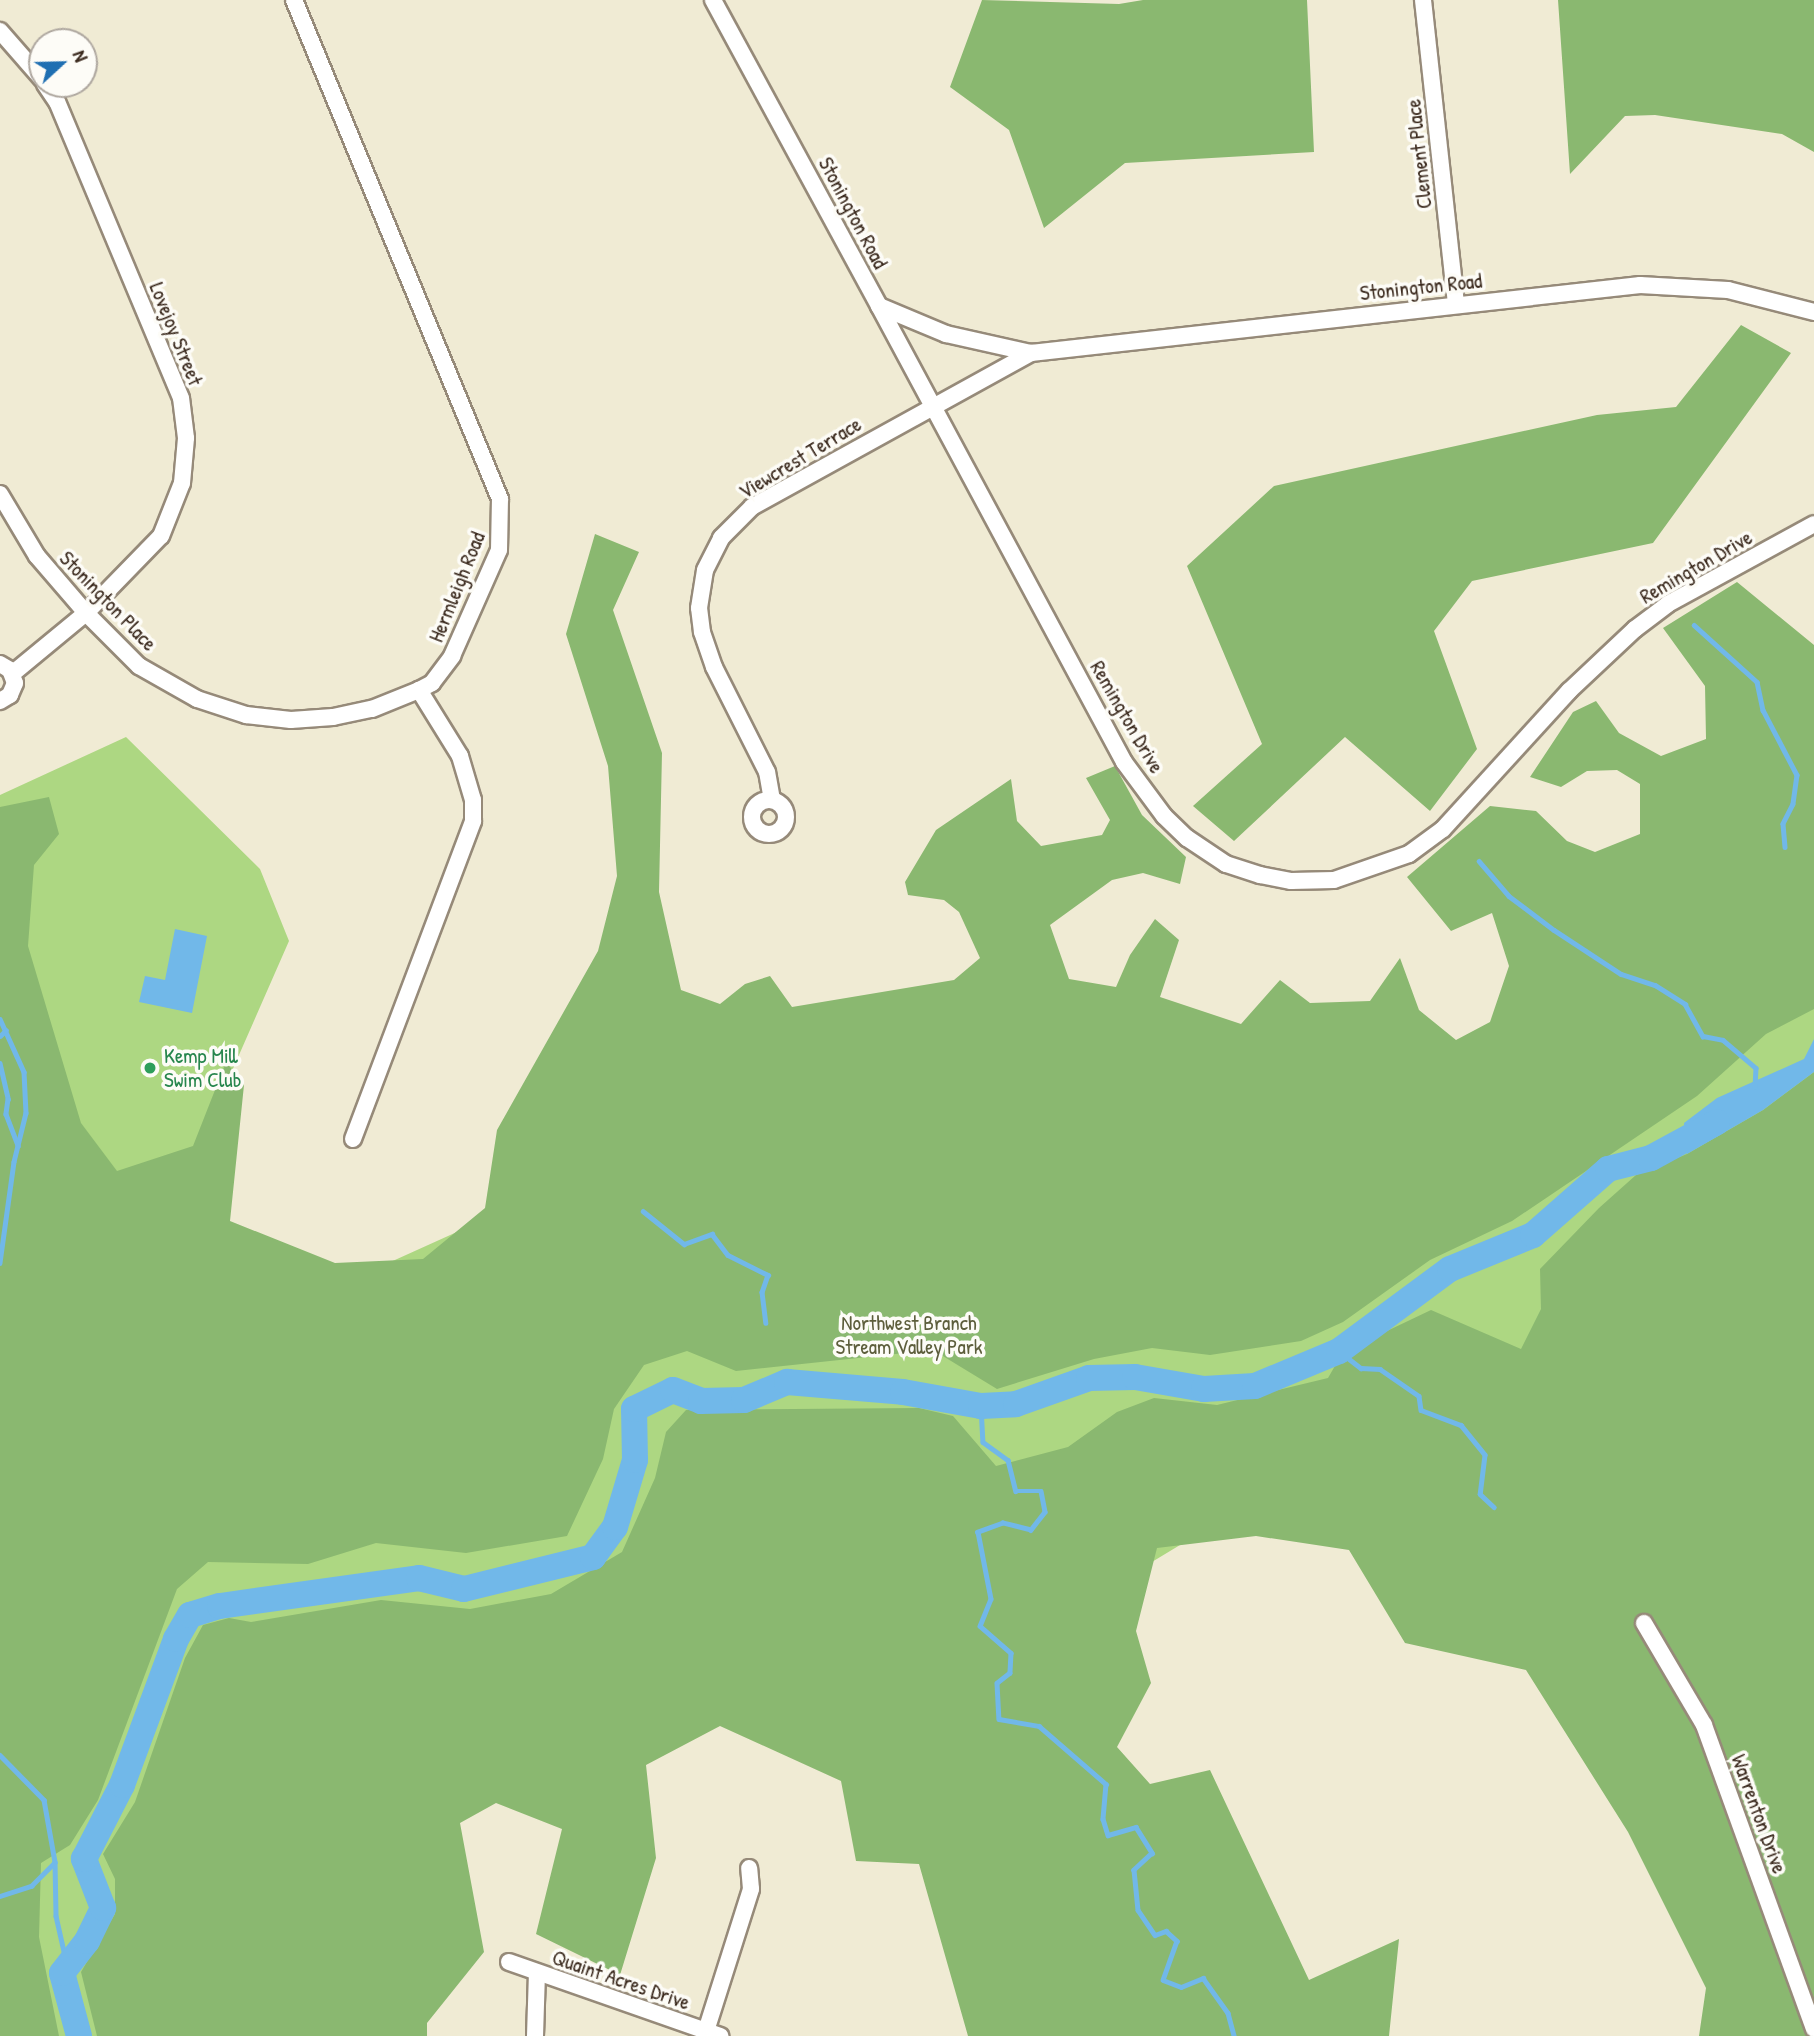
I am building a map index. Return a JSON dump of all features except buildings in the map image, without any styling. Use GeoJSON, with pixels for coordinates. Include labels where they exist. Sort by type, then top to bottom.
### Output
{"type":"FeatureCollection","features":[{"type":"Feature","properties":{"kind":"street","name":"Hermleigh Road"},"geometry":{"type":"LineString","coordinates":[[294,0],[476,436],[503,510],[499,550],[452,656],[432,683],[419,690]]}},
{"type":"Feature","properties":{"kind":"street","name":"Stonington Road"},"geometry":{"type":"LineString","coordinates":[[713,0],[879,306],[946,334],[1031,353],[1640,285],[1728,290],[1814,312]]}},
{"type":"Feature","properties":{"kind":"street","name":"Clement Place"},"geometry":{"type":"LineString","coordinates":[[1423,0],[1456,304]]}},
{"type":"Feature","properties":{"kind":"street"},"geometry":{"type":"LineString","coordinates":[[0,31],[28,63]]}},
{"type":"Feature","properties":{"kind":"street","name":"Lovejoy Street"},"geometry":{"type":"LineString","coordinates":[[0,701],[13,689],[6,669],[86,613],[130,571],[171,517],[182,483],[186,438],[181,398],[55,98]]}},
{"type":"Feature","properties":{"kind":"street","name":"Remington Drive"},"geometry":{"type":"LineString","coordinates":[[879,306],[1124,762],[1164,816],[1226,864],[1292,881],[1334,880],[1409,854],[1443,829],[1569,691],[1635,629],[1668,604],[1814,524]]}},
{"type":"Feature","properties":{"kind":"street","name":"Stonington Road"},"geometry":{"type":"LineString","coordinates":[[932,405],[1031,353]]}},
{"type":"Feature","properties":{"kind":"street","name":"Viewcrest Terrace"},"geometry":{"type":"LineString","coordinates":[[772,800],[766,772],[702,632],[699,608],[705,570],[721,538],[752,507],[932,405]]}},
{"type":"Feature","properties":{"kind":"street","name":"Stonington Place"},"geometry":{"type":"LineString","coordinates":[[0,494],[37,556],[86,613],[139,666],[197,699],[246,715],[291,720],[333,717],[372,709],[419,690]]}},
{"type":"Feature","properties":{"kind":"street"},"geometry":{"type":"LineString","coordinates":[[352,1139],[473,821],[473,800],[460,756],[419,690]]}},
{"type":"Feature","properties":{"kind":"street","name":"Warrenton Drive"},"geometry":{"type":"LineString","coordinates":[[1644,1623],[1704,1725],[1814,2029]]}},
{"type":"Feature","properties":{"kind":"street"},"geometry":{"type":"LineString","coordinates":[[713,2033],[751,1889],[749,1868]]}},
{"type":"Feature","properties":{"kind":"street","name":"Quaint Acres Drive"},"geometry":{"type":"LineString","coordinates":[[509,1962],[713,2033]]}},
{"type":"Feature","properties":{"kind":"street"},"geometry":{"type":"LineString","coordinates":[[535,2036],[537,1973]]}},
{"type":"Feature","properties":{"kind":"green space"},"geometry":{"type":"Polygon","coordinates":[[[982,0],[1119,4],[1143,0],[1307,0],[1314,152],[1125,163],[1044,228],[1009,130],[950,87],[982,0]]]}},
{"type":"Feature","properties":{"kind":"green space"},"geometry":{"type":"Polygon","coordinates":[[[1558,0],[1814,0],[1814,152],[1782,134],[1655,115],[1625,116],[1570,174],[1558,0]]]}},
{"type":"Feature","properties":{"kind":"green space"},"geometry":{"type":"Polygon","coordinates":[[[1741,325],[1791,353],[1653,543],[1472,581],[1434,631],[1477,749],[1430,811],[1345,737],[1234,841],[1193,806],[1262,744],[1187,566],[1274,486],[1597,415],[1676,407],[1741,325]]]}},
{"type":"Feature","properties":{"kind":"green space"},"geometry":{"type":"Polygon","coordinates":[[[595,534],[639,552],[613,610],[662,753],[659,892],[681,990],[720,1004],[745,984],[770,976],[792,1007],[954,980],[980,958],[959,912],[944,900],[908,895],[905,882],[936,830],[1011,779],[1017,821],[1041,846],[1102,835],[1110,820],[1086,778],[1115,766],[1142,815],[1186,857],[1180,884],[1143,873],[1112,880],[1050,925],[1069,979],[1116,987],[1130,955],[1155,919],[1179,940],[1160,997],[1241,1024],[1280,980],[1310,1003],[1370,1001],[1400,958],[1419,1010],[1456,1040],[1490,1022],[1509,966],[1492,913],[1451,931],[1407,877],[1490,806],[1536,811],[1567,841],[1595,852],[1640,834],[1640,784],[1617,770],[1587,771],[1561,787],[1530,777],[1573,712],[1596,701],[1619,733],[1661,756],[1706,739],[1705,686],[1663,628],[1737,582],[1814,645],[1814,1009],[1766,1034],[1697,1096],[1512,1221],[1430,1260],[1343,1322],[1301,1341],[1210,1355],[1152,1348],[1094,1359],[997,1389],[933,1350],[736,1371],[687,1351],[644,1365],[614,1409],[603,1459],[567,1536],[466,1553],[376,1543],[308,1564],[208,1562],[177,1589],[98,1800],[70,1845],[41,1863],[39,1937],[59,2036],[0,2036],[0,807],[49,797],[59,834],[34,865],[28,946],[81,1123],[117,1171],[193,1146],[226,1062],[244,1085],[230,1221],[335,1263],[423,1259],[485,1208],[497,1130],[598,951],[617,876],[608,766],[566,634],[595,534]]]}},
{"type":"Feature","properties":{"kind":"green space","name":"Northwest Branch Stream Valley Park"},"geometry":{"type":"Polygon","coordinates":[[[126,737],[260,869],[289,941],[178,1194],[189,1353],[1006,984],[1462,1156],[1814,835],[1814,1240],[1518,1465],[1335,1343],[1344,1487],[1180,1545],[990,1660],[488,1691],[382,2036],[0,2036],[0,795],[126,737]]]}},
{"type":"Feature","properties":{"kind":"green space"},"geometry":{"type":"Polygon","coordinates":[[[1814,1072],[1814,2036],[1699,2036],[1706,1988],[1628,1832],[1526,1670],[1405,1643],[1349,1550],[1256,1536],[1157,1548],[1136,1631],[1151,1683],[1117,1747],[1150,1784],[1210,1770],[1309,1980],[1399,1939],[1389,2036],[968,2036],[919,1864],[856,1861],[841,1781],[720,1726],[646,1765],[656,1858],[620,1975],[536,1934],[562,1829],[496,1803],[460,1823],[484,1952],[427,2023],[427,2036],[97,2036],[81,1972],[115,1914],[115,1879],[103,1854],[135,1802],[185,1658],[203,1625],[229,1618],[251,1622],[381,1600],[470,1609],[551,1594],[622,1552],[655,1478],[666,1432],[686,1410],[919,1408],[953,1416],[996,1466],[1068,1447],[1117,1412],[1154,1398],[1217,1405],[1328,1378],[1343,1352],[1431,1310],[1521,1349],[1541,1309],[1540,1269],[1599,1208],[1636,1175],[1687,1154],[1763,1110],[1814,1072]]]}},
{"type":"Feature","properties":{"kind":"water"},"geometry":{"type":"Polygon","coordinates":[[[175,929],[207,936],[192,1013],[139,1002],[145,976],[165,980],[175,929]]]}},
{"type":"Feature","properties":{"kind":"water"},"geometry":{"type":"Polygon","coordinates":[[[1814,1039],[1814,1072],[1763,1110],[1687,1154],[1684,1123],[1717,1098],[1804,1059],[1814,1039]]]}},
{"type":"Feature","properties":{"kind":"waterway"},"geometry":{"type":"LineString","coordinates":[[1694,625],[1757,682],[1763,710],[1797,775],[1793,804],[1783,824],[1785,847]]}},
{"type":"Feature","properties":{"kind":"waterway"},"geometry":{"type":"LineString","coordinates":[[1479,861],[1509,896],[1554,930],[1621,974],[1655,985],[1685,1004],[1703,1036],[1723,1040],[1756,1068],[1755,1087]]}},
{"type":"Feature","properties":{"kind":"waterway"},"geometry":{"type":"LineString","coordinates":[[0,1019],[24,1072],[26,1113],[14,1162],[0,1263]]}},
{"type":"Feature","properties":{"kind":"waterway"},"geometry":{"type":"LineString","coordinates":[[0,1036],[6,1030]]}},
{"type":"Feature","properties":{"kind":"waterway"},"geometry":{"type":"LineString","coordinates":[[0,1063],[8,1099],[6,1114],[18,1146]]}},
{"type":"Feature","properties":{"kind":"waterway"},"geometry":{"type":"LineString","coordinates":[[79,2036],[62,1973],[87,1941],[103,1908],[84,1859],[122,1785],[176,1639],[190,1615],[220,1606],[419,1578],[464,1589],[593,1557],[615,1527],[635,1460],[634,1409],[673,1390],[701,1401],[744,1400],[787,1382],[903,1392],[981,1406],[1016,1404],[1089,1378],[1135,1377],[1204,1389],[1255,1386],[1339,1351],[1450,1269],[1533,1235],[1608,1169],[1651,1158],[1717,1122]]}},
{"type":"Feature","properties":{"kind":"waterway"},"geometry":{"type":"LineString","coordinates":[[643,1211],[684,1244],[712,1234],[728,1255],[768,1275],[762,1292],[766,1323]]}},
{"type":"Feature","properties":{"kind":"waterway"},"geometry":{"type":"LineString","coordinates":[[1339,1351],[1361,1368],[1380,1369],[1419,1396],[1421,1410],[1461,1425],[1485,1455],[1480,1494],[1494,1507]]}},
{"type":"Feature","properties":{"kind":"waterway"},"geometry":{"type":"LineString","coordinates":[[981,1406],[983,1442],[1008,1460],[1016,1491],[1041,1491],[1045,1512],[1031,1530],[1003,1523],[978,1532],[991,1599],[980,1626],[1011,1653],[1010,1673],[997,1683],[999,1719],[1039,1726],[1106,1784],[1103,1819],[1108,1835],[1136,1827],[1152,1853],[1134,1870],[1138,1910],[1155,1935],[1166,1931],[1177,1941],[1163,1980],[1181,1987],[1203,1978],[1228,2013],[1234,2036]]}},
{"type":"Feature","properties":{"kind":"waterway"},"geometry":{"type":"LineString","coordinates":[[0,1755],[44,1800],[55,1862],[56,1916],[67,1965]]}},
{"type":"Feature","properties":{"kind":"waterway"},"geometry":{"type":"LineString","coordinates":[[0,1896],[31,1886],[54,1863]]}},
{"type":"Feature","properties":{"kind":"place","name":"Kemp Mill Swim Club"},"geometry":{"type":"Point","coordinates":[150,1068]}}]}
